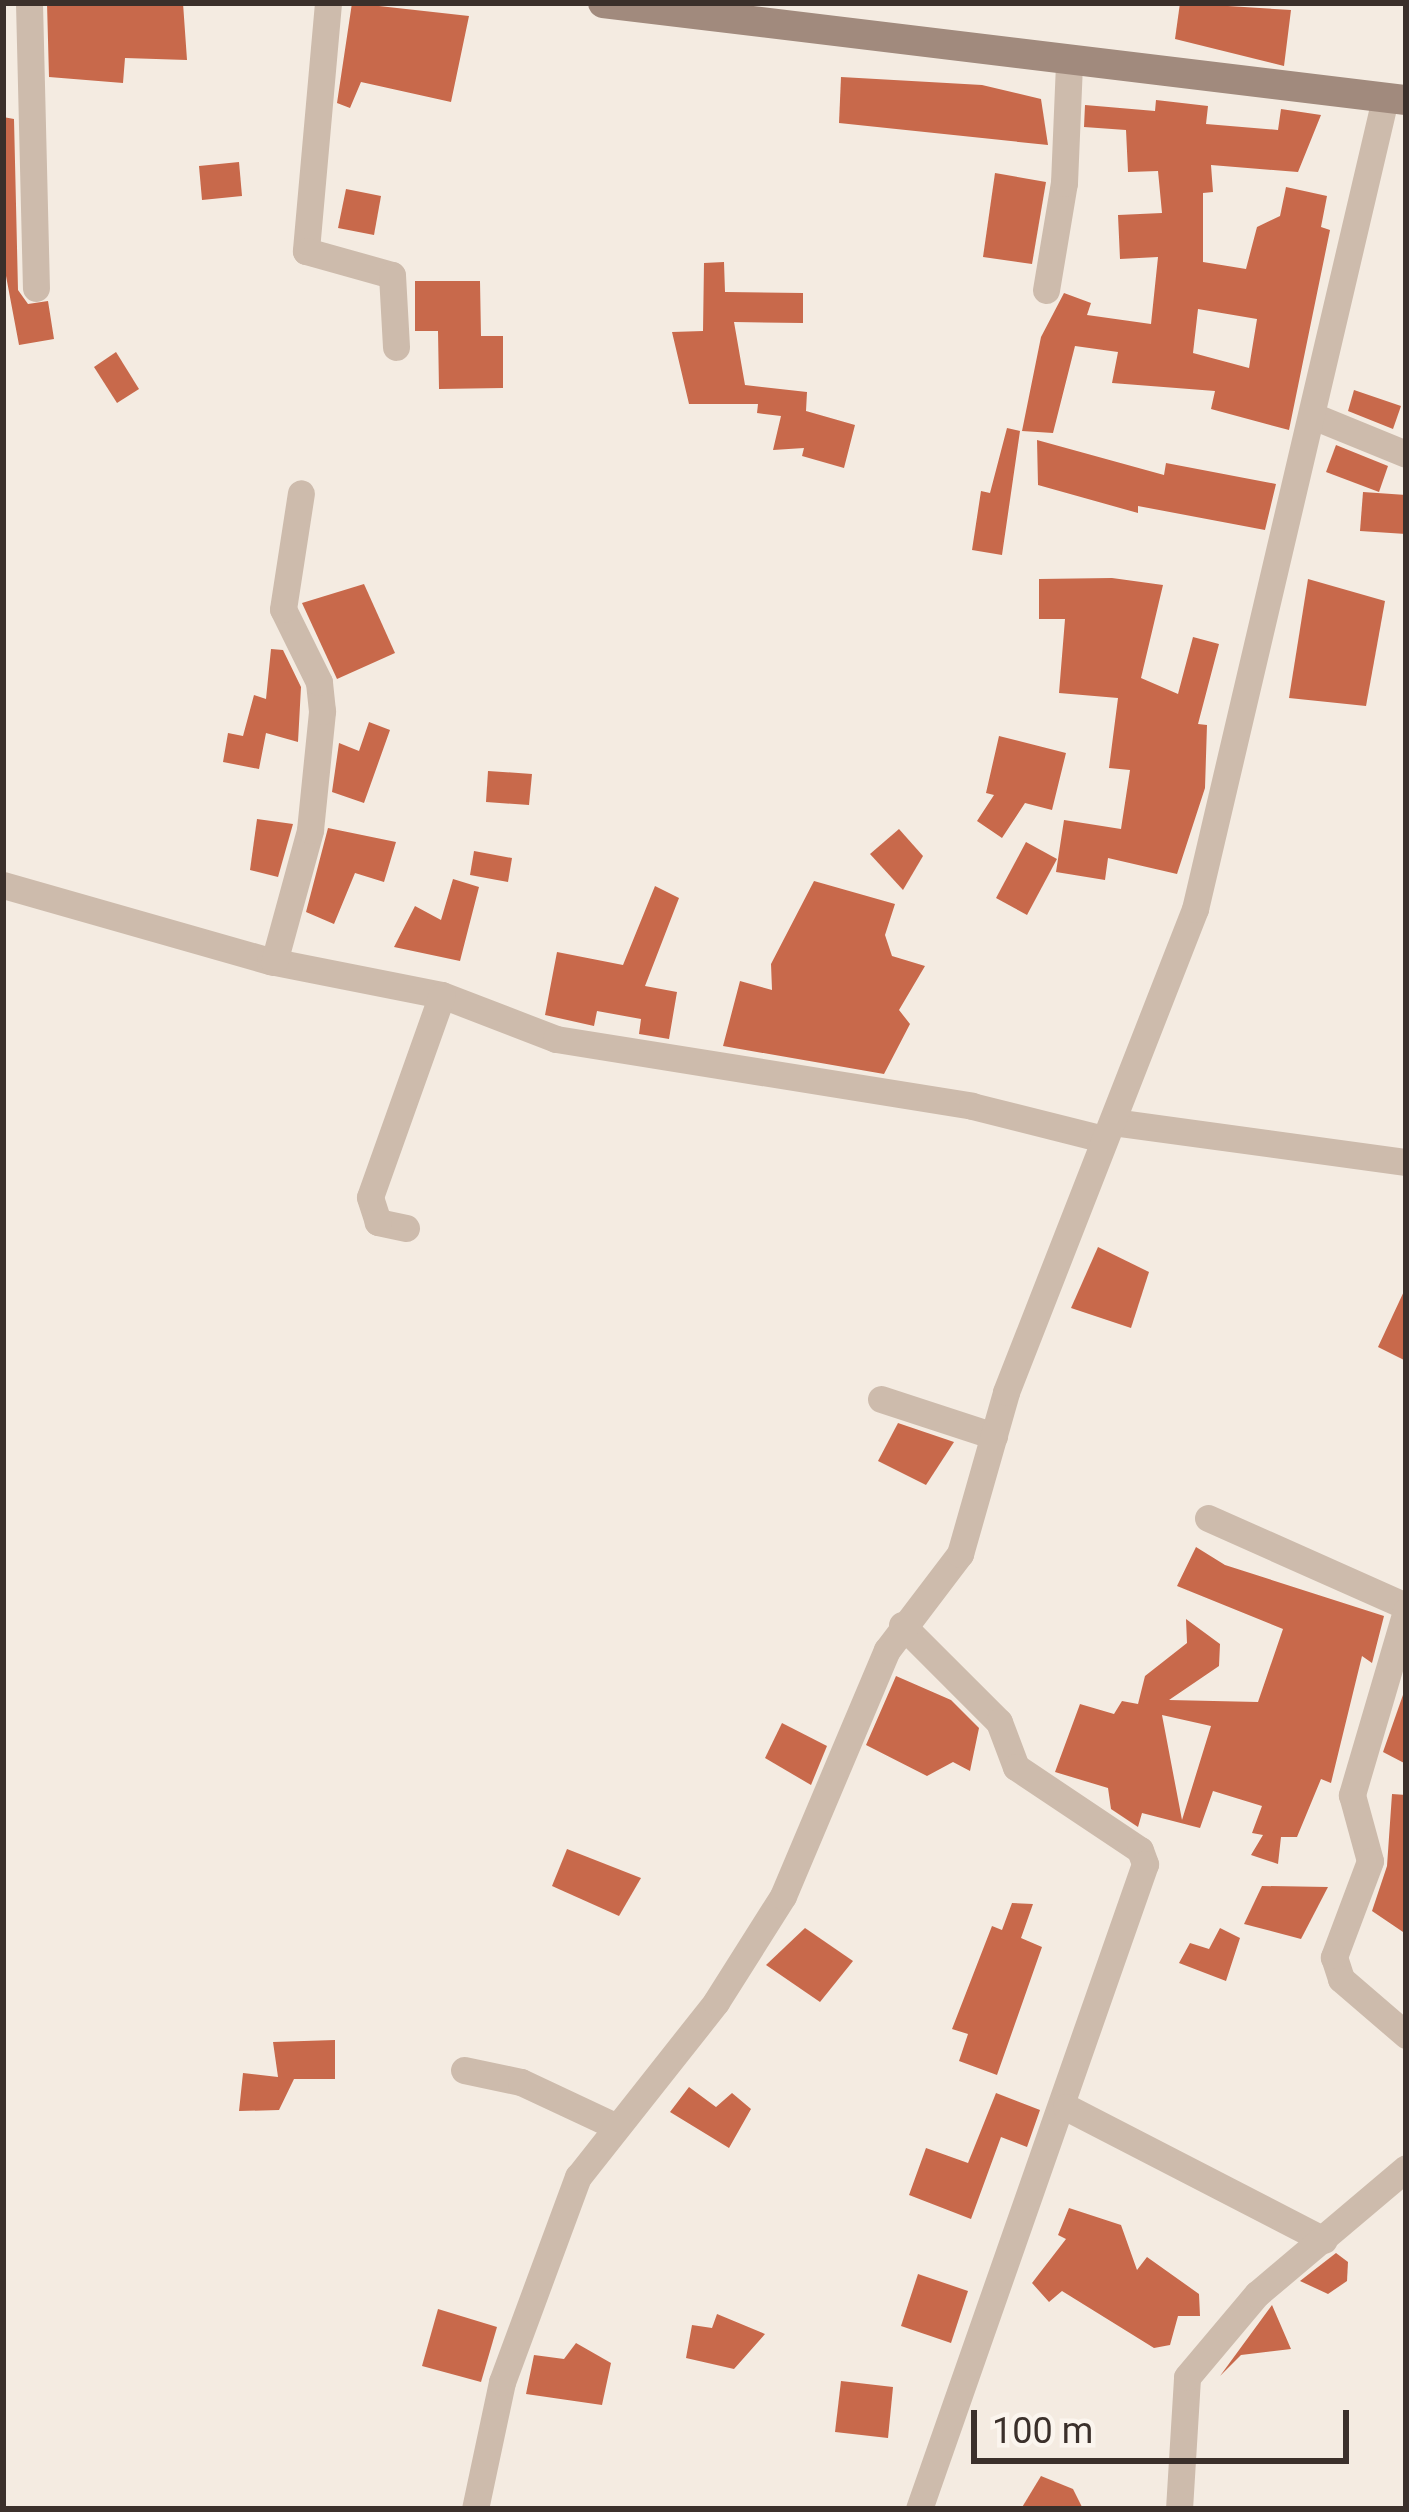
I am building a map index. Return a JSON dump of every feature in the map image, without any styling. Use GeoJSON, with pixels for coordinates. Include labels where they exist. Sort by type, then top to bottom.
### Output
{"type":"FeatureCollection","features":[{"type":"Feature","properties":{"kind":"main road"},"geometry":{"type":"LineString","coordinates":[[604,3],[804,15],[1069,62],[1396,99]]}},
{"type":"Feature","properties":{"kind":"street"},"geometry":{"type":"LineString","coordinates":[[29,3],[36,288]]}},
{"type":"Feature","properties":{"kind":"street"},"geometry":{"type":"LineString","coordinates":[[328,3],[306,250],[392,274],[396,347]]}},
{"type":"Feature","properties":{"kind":"street"},"geometry":{"type":"LineString","coordinates":[[1046,290],[1064,183],[1069,62]]}},
{"type":"Feature","properties":{"kind":"street"},"geometry":{"type":"LineString","coordinates":[[475,2509],[502,2382],[578,2177],[728,1985],[783,1896],[902,1624],[960,1554],[994,1436],[1195,909],[1312,416],[1396,99]]}},
{"type":"Feature","properties":{"kind":"street"},"geometry":{"type":"LineString","coordinates":[[1312,416],[1406,454]]}},
{"type":"Feature","properties":{"kind":"street"},"geometry":{"type":"LineString","coordinates":[[274,962],[310,830],[322,711],[320,682],[283,609],[301,493]]}},
{"type":"Feature","properties":{"kind":"street"},"geometry":{"type":"LineString","coordinates":[[3,885],[274,962],[442,995],[596,1048],[1107,1131],[1406,1162]]}},
{"type":"Feature","properties":{"kind":"street"},"geometry":{"type":"LineString","coordinates":[[406,1228],[378,1222],[370,1197],[442,995]]}},
{"type":"Feature","properties":{"kind":"street"},"geometry":{"type":"LineString","coordinates":[[880,1399],[994,1436]]}},
{"type":"Feature","properties":{"kind":"street"},"geometry":{"type":"LineString","coordinates":[[1208,1518],[1406,1609],[1352,1795],[1370,1861],[1334,1957],[1341,1979],[1406,2036]]}},
{"type":"Feature","properties":{"kind":"street"},"geometry":{"type":"LineString","coordinates":[[902,1624],[998,1722],[1016,1767],[1144,1856],[1066,2107],[919,2509]]}},
{"type":"Feature","properties":{"kind":"street"},"geometry":{"type":"LineString","coordinates":[[464,2070],[521,2082],[615,2126]]}},
{"type":"Feature","properties":{"kind":"street"},"geometry":{"type":"LineString","coordinates":[[1066,2107],[1324,2240]]}},
{"type":"Feature","properties":{"kind":"street"},"geometry":{"type":"LineString","coordinates":[[1179,2509],[1187,2378],[1257,2294],[1406,2168]]}},
{"type":"Feature","properties":{"kind":"building"},"geometry":{"type":"Polygon","coordinates":[[[47,3],[183,3],[187,60],[125,58],[123,83],[49,77],[47,3]]]}},
{"type":"Feature","properties":{"kind":"building"},"geometry":{"type":"Polygon","coordinates":[[[352,3],[469,16],[451,102],[361,82],[350,108],[337,103],[352,3]]]}},
{"type":"Feature","properties":{"kind":"building"},"geometry":{"type":"Polygon","coordinates":[[[1180,3],[1291,10],[1284,66],[1175,39],[1180,3]]]}},
{"type":"Feature","properties":{"kind":"building"},"geometry":{"type":"Polygon","coordinates":[[[841,77],[982,85],[1041,99],[1048,145],[839,123],[841,77]]]}},
{"type":"Feature","properties":{"kind":"building"},"geometry":{"type":"Polygon","coordinates":[[[1156,100],[1208,106],[1206,124],[1278,130],[1281,109],[1321,115],[1298,172],[1211,165],[1213,192],[1203,193],[1203,262],[1246,269],[1257,227],[1280,216],[1286,187],[1327,196],[1321,227],[1330,230],[1289,430],[1211,409],[1215,391],[1112,383],[1118,352],[1075,346],[1053,433],[1022,431],[1041,337],[1064,293],[1091,303],[1087,315],[1151,324],[1158,257],[1120,259],[1118,215],[1162,213],[1158,171],[1128,172],[1126,130],[1084,127],[1085,105],[1155,111],[1156,100]],[[1198,309],[1193,353],[1249,368],[1257,319],[1198,309]]]}},
{"type":"Feature","properties":{"kind":"building"},"geometry":{"type":"Polygon","coordinates":[[[3,117],[14,119],[18,290],[28,304],[48,301],[54,339],[19,345],[3,260],[3,117]]]}},
{"type":"Feature","properties":{"kind":"building"},"geometry":{"type":"Polygon","coordinates":[[[239,162],[242,196],[202,200],[199,166],[239,162]]]}},
{"type":"Feature","properties":{"kind":"building"},"geometry":{"type":"Polygon","coordinates":[[[995,173],[1046,182],[1032,264],[983,257],[995,173]]]}},
{"type":"Feature","properties":{"kind":"building"},"geometry":{"type":"Polygon","coordinates":[[[346,189],[381,196],[374,235],[338,228],[346,189]]]}},
{"type":"Feature","properties":{"kind":"building"},"geometry":{"type":"Polygon","coordinates":[[[724,262],[725,292],[803,293],[803,323],[734,322],[745,385],[807,392],[806,411],[855,425],[844,468],[802,456],[804,448],[773,450],[781,416],[757,413],[758,404],[689,404],[672,332],[703,331],[704,263],[724,262]]]}},
{"type":"Feature","properties":{"kind":"building"},"geometry":{"type":"Polygon","coordinates":[[[415,281],[480,281],[481,336],[503,336],[503,388],[439,389],[438,331],[415,331],[415,281]]]}},
{"type":"Feature","properties":{"kind":"building"},"geometry":{"type":"Polygon","coordinates":[[[116,352],[139,389],[117,403],[94,367],[116,352]]]}},
{"type":"Feature","properties":{"kind":"building"},"geometry":{"type":"Polygon","coordinates":[[[1354,390],[1401,406],[1393,429],[1348,411],[1354,390]]]}},
{"type":"Feature","properties":{"kind":"building"},"geometry":{"type":"Polygon","coordinates":[[[1007,428],[1020,431],[1002,555],[972,550],[981,491],[990,493],[1007,428]]]}},
{"type":"Feature","properties":{"kind":"building"},"geometry":{"type":"Polygon","coordinates":[[[1037,440],[1164,475],[1166,463],[1276,484],[1265,530],[1138,506],[1138,513],[1038,485],[1037,440]]]}},
{"type":"Feature","properties":{"kind":"building"},"geometry":{"type":"Polygon","coordinates":[[[1336,445],[1388,466],[1379,492],[1326,472],[1336,445]]]}},
{"type":"Feature","properties":{"kind":"building"},"geometry":{"type":"Polygon","coordinates":[[[1363,492],[1406,495],[1406,534],[1360,531],[1363,492]]]}},
{"type":"Feature","properties":{"kind":"building"},"geometry":{"type":"Polygon","coordinates":[[[1112,578],[1163,585],[1141,678],[1178,694],[1193,637],[1219,644],[1198,724],[1207,725],[1205,788],[1177,874],[1108,858],[1105,880],[1056,872],[1064,820],[1121,829],[1130,770],[1109,768],[1118,698],[1059,693],[1065,619],[1039,619],[1039,579],[1112,578]]]}},
{"type":"Feature","properties":{"kind":"building"},"geometry":{"type":"Polygon","coordinates":[[[1308,579],[1385,601],[1366,706],[1289,698],[1308,579]]]}},
{"type":"Feature","properties":{"kind":"building"},"geometry":{"type":"Polygon","coordinates":[[[364,584],[395,653],[337,679],[302,603],[364,584]]]}},
{"type":"Feature","properties":{"kind":"building"},"geometry":{"type":"Polygon","coordinates":[[[271,649],[283,650],[301,687],[298,742],[266,733],[259,769],[223,762],[228,733],[243,736],[254,695],[266,699],[271,649]]]}},
{"type":"Feature","properties":{"kind":"building"},"geometry":{"type":"Polygon","coordinates":[[[369,722],[390,730],[364,803],[332,792],[339,743],[359,751],[369,722]]]}},
{"type":"Feature","properties":{"kind":"building"},"geometry":{"type":"Polygon","coordinates":[[[999,736],[1066,753],[1052,810],[1025,803],[1002,838],[977,821],[994,795],[986,793],[999,736]]]}},
{"type":"Feature","properties":{"kind":"building"},"geometry":{"type":"Polygon","coordinates":[[[488,771],[532,774],[529,805],[486,802],[488,771]]]}},
{"type":"Feature","properties":{"kind":"building"},"geometry":{"type":"Polygon","coordinates":[[[257,819],[293,824],[278,877],[250,870],[257,819]]]}},
{"type":"Feature","properties":{"kind":"building"},"geometry":{"type":"Polygon","coordinates":[[[328,828],[396,842],[384,882],[355,873],[334,924],[306,912],[328,828]]]}},
{"type":"Feature","properties":{"kind":"building"},"geometry":{"type":"Polygon","coordinates":[[[899,829],[923,856],[903,890],[870,854],[899,829]]]}},
{"type":"Feature","properties":{"kind":"building"},"geometry":{"type":"Polygon","coordinates":[[[1026,842],[1057,859],[1027,915],[996,898],[1026,842]]]}},
{"type":"Feature","properties":{"kind":"building"},"geometry":{"type":"Polygon","coordinates":[[[474,851],[512,858],[508,882],[470,875],[474,851]]]}},
{"type":"Feature","properties":{"kind":"building"},"geometry":{"type":"Polygon","coordinates":[[[453,879],[479,887],[460,961],[394,947],[415,906],[441,920],[453,879]]]}},
{"type":"Feature","properties":{"kind":"building"},"geometry":{"type":"Polygon","coordinates":[[[814,881],[895,904],[885,935],[892,956],[925,966],[899,1010],[910,1024],[884,1074],[723,1046],[740,981],[772,990],[771,964],[814,881]]]}},
{"type":"Feature","properties":{"kind":"building"},"geometry":{"type":"Polygon","coordinates":[[[655,886],[679,898],[645,986],[677,992],[669,1039],[639,1034],[641,1019],[597,1011],[594,1026],[545,1015],[557,952],[623,965],[655,886]]]}},
{"type":"Feature","properties":{"kind":"building"},"geometry":{"type":"Polygon","coordinates":[[[1098,1247],[1149,1272],[1131,1328],[1071,1308],[1098,1247]]]}},
{"type":"Feature","properties":{"kind":"building"},"geometry":{"type":"Polygon","coordinates":[[[1406,1287],[1406,1361],[1378,1347],[1406,1287]]]}},
{"type":"Feature","properties":{"kind":"building"},"geometry":{"type":"Polygon","coordinates":[[[898,1423],[954,1442],[926,1485],[878,1461],[898,1423]]]}},
{"type":"Feature","properties":{"kind":"building"},"geometry":{"type":"Polygon","coordinates":[[[1196,1547],[1225,1565],[1384,1616],[1372,1663],[1362,1656],[1331,1783],[1321,1779],[1297,1837],[1281,1837],[1278,1864],[1251,1855],[1263,1835],[1252,1833],[1262,1806],[1213,1791],[1200,1828],[1142,1813],[1138,1827],[1111,1809],[1108,1788],[1055,1772],[1080,1704],[1114,1714],[1122,1701],[1138,1704],[1145,1676],[1187,1643],[1186,1619],[1220,1644],[1219,1666],[1169,1700],[1258,1702],[1283,1629],[1177,1586],[1196,1547]],[[1162,1715],[1182,1820],[1211,1726],[1162,1715]]]}},
{"type":"Feature","properties":{"kind":"building"},"geometry":{"type":"Polygon","coordinates":[[[896,1676],[951,1700],[979,1728],[970,1771],[953,1762],[927,1776],[866,1745],[896,1676]]]}},
{"type":"Feature","properties":{"kind":"building"},"geometry":{"type":"Polygon","coordinates":[[[1406,1693],[1406,1764],[1383,1752],[1406,1693]]]}},
{"type":"Feature","properties":{"kind":"building"},"geometry":{"type":"Polygon","coordinates":[[[782,1723],[827,1746],[811,1785],[765,1758],[782,1723]]]}},
{"type":"Feature","properties":{"kind":"building"},"geometry":{"type":"Polygon","coordinates":[[[1392,1794],[1406,1795],[1406,1934],[1372,1911],[1387,1866],[1392,1794]]]}},
{"type":"Feature","properties":{"kind":"building"},"geometry":{"type":"Polygon","coordinates":[[[567,1849],[641,1878],[619,1916],[552,1886],[567,1849]]]}},
{"type":"Feature","properties":{"kind":"building"},"geometry":{"type":"Polygon","coordinates":[[[1262,1886],[1328,1887],[1301,1939],[1244,1924],[1262,1886]]]}},
{"type":"Feature","properties":{"kind":"building"},"geometry":{"type":"Polygon","coordinates":[[[1012,1903],[1033,1904],[1021,1938],[1042,1947],[997,2075],[959,2061],[968,2034],[952,2029],[992,1926],[1002,1930],[1012,1903]]]}},
{"type":"Feature","properties":{"kind":"building"},"geometry":{"type":"Polygon","coordinates":[[[805,1928],[853,1961],[820,2002],[766,1965],[805,1928]]]}},
{"type":"Feature","properties":{"kind":"building"},"geometry":{"type":"Polygon","coordinates":[[[1220,1928],[1240,1938],[1226,1981],[1179,1963],[1190,1943],[1209,1949],[1220,1928]]]}},
{"type":"Feature","properties":{"kind":"building"},"geometry":{"type":"Polygon","coordinates":[[[335,2040],[335,2079],[294,2079],[279,2110],[239,2111],[243,2073],[278,2077],[273,2042],[335,2040]]]}},
{"type":"Feature","properties":{"kind":"building"},"geometry":{"type":"Polygon","coordinates":[[[689,2087],[716,2107],[732,2093],[751,2109],[729,2148],[670,2112],[689,2087]]]}},
{"type":"Feature","properties":{"kind":"building"},"geometry":{"type":"Polygon","coordinates":[[[996,2093],[1040,2110],[1027,2147],[1001,2137],[971,2219],[909,2195],[926,2148],[968,2163],[996,2093]]]}},
{"type":"Feature","properties":{"kind":"building"},"geometry":{"type":"Polygon","coordinates":[[[1069,2208],[1121,2225],[1137,2270],[1147,2257],[1199,2294],[1200,2316],[1178,2316],[1170,2345],[1154,2348],[1062,2291],[1049,2302],[1032,2283],[1066,2239],[1058,2235],[1069,2208]]]}},
{"type":"Feature","properties":{"kind":"building"},"geometry":{"type":"Polygon","coordinates":[[[1336,2253],[1348,2262],[1347,2281],[1328,2294],[1300,2281],[1336,2253]]]}},
{"type":"Feature","properties":{"kind":"building"},"geometry":{"type":"Polygon","coordinates":[[[918,2274],[968,2291],[951,2343],[901,2326],[918,2274]]]}},
{"type":"Feature","properties":{"kind":"building"},"geometry":{"type":"Polygon","coordinates":[[[1272,2305],[1291,2349],[1241,2355],[1220,2376],[1272,2305]]]}},
{"type":"Feature","properties":{"kind":"building"},"geometry":{"type":"Polygon","coordinates":[[[438,2309],[497,2327],[481,2382],[422,2366],[438,2309]]]}},
{"type":"Feature","properties":{"kind":"building"},"geometry":{"type":"Polygon","coordinates":[[[717,2314],[765,2334],[734,2369],[686,2358],[692,2325],[712,2328],[717,2314]]]}},
{"type":"Feature","properties":{"kind":"building"},"geometry":{"type":"Polygon","coordinates":[[[576,2343],[611,2363],[602,2405],[526,2394],[534,2355],[564,2359],[576,2343]]]}},
{"type":"Feature","properties":{"kind":"building"},"geometry":{"type":"Polygon","coordinates":[[[841,2381],[893,2387],[888,2438],[835,2432],[841,2381]]]}},
{"type":"Feature","properties":{"kind":"building"},"geometry":{"type":"Polygon","coordinates":[[[1041,2476],[1073,2489],[1083,2509],[1021,2509],[1041,2476]]]}}]}
